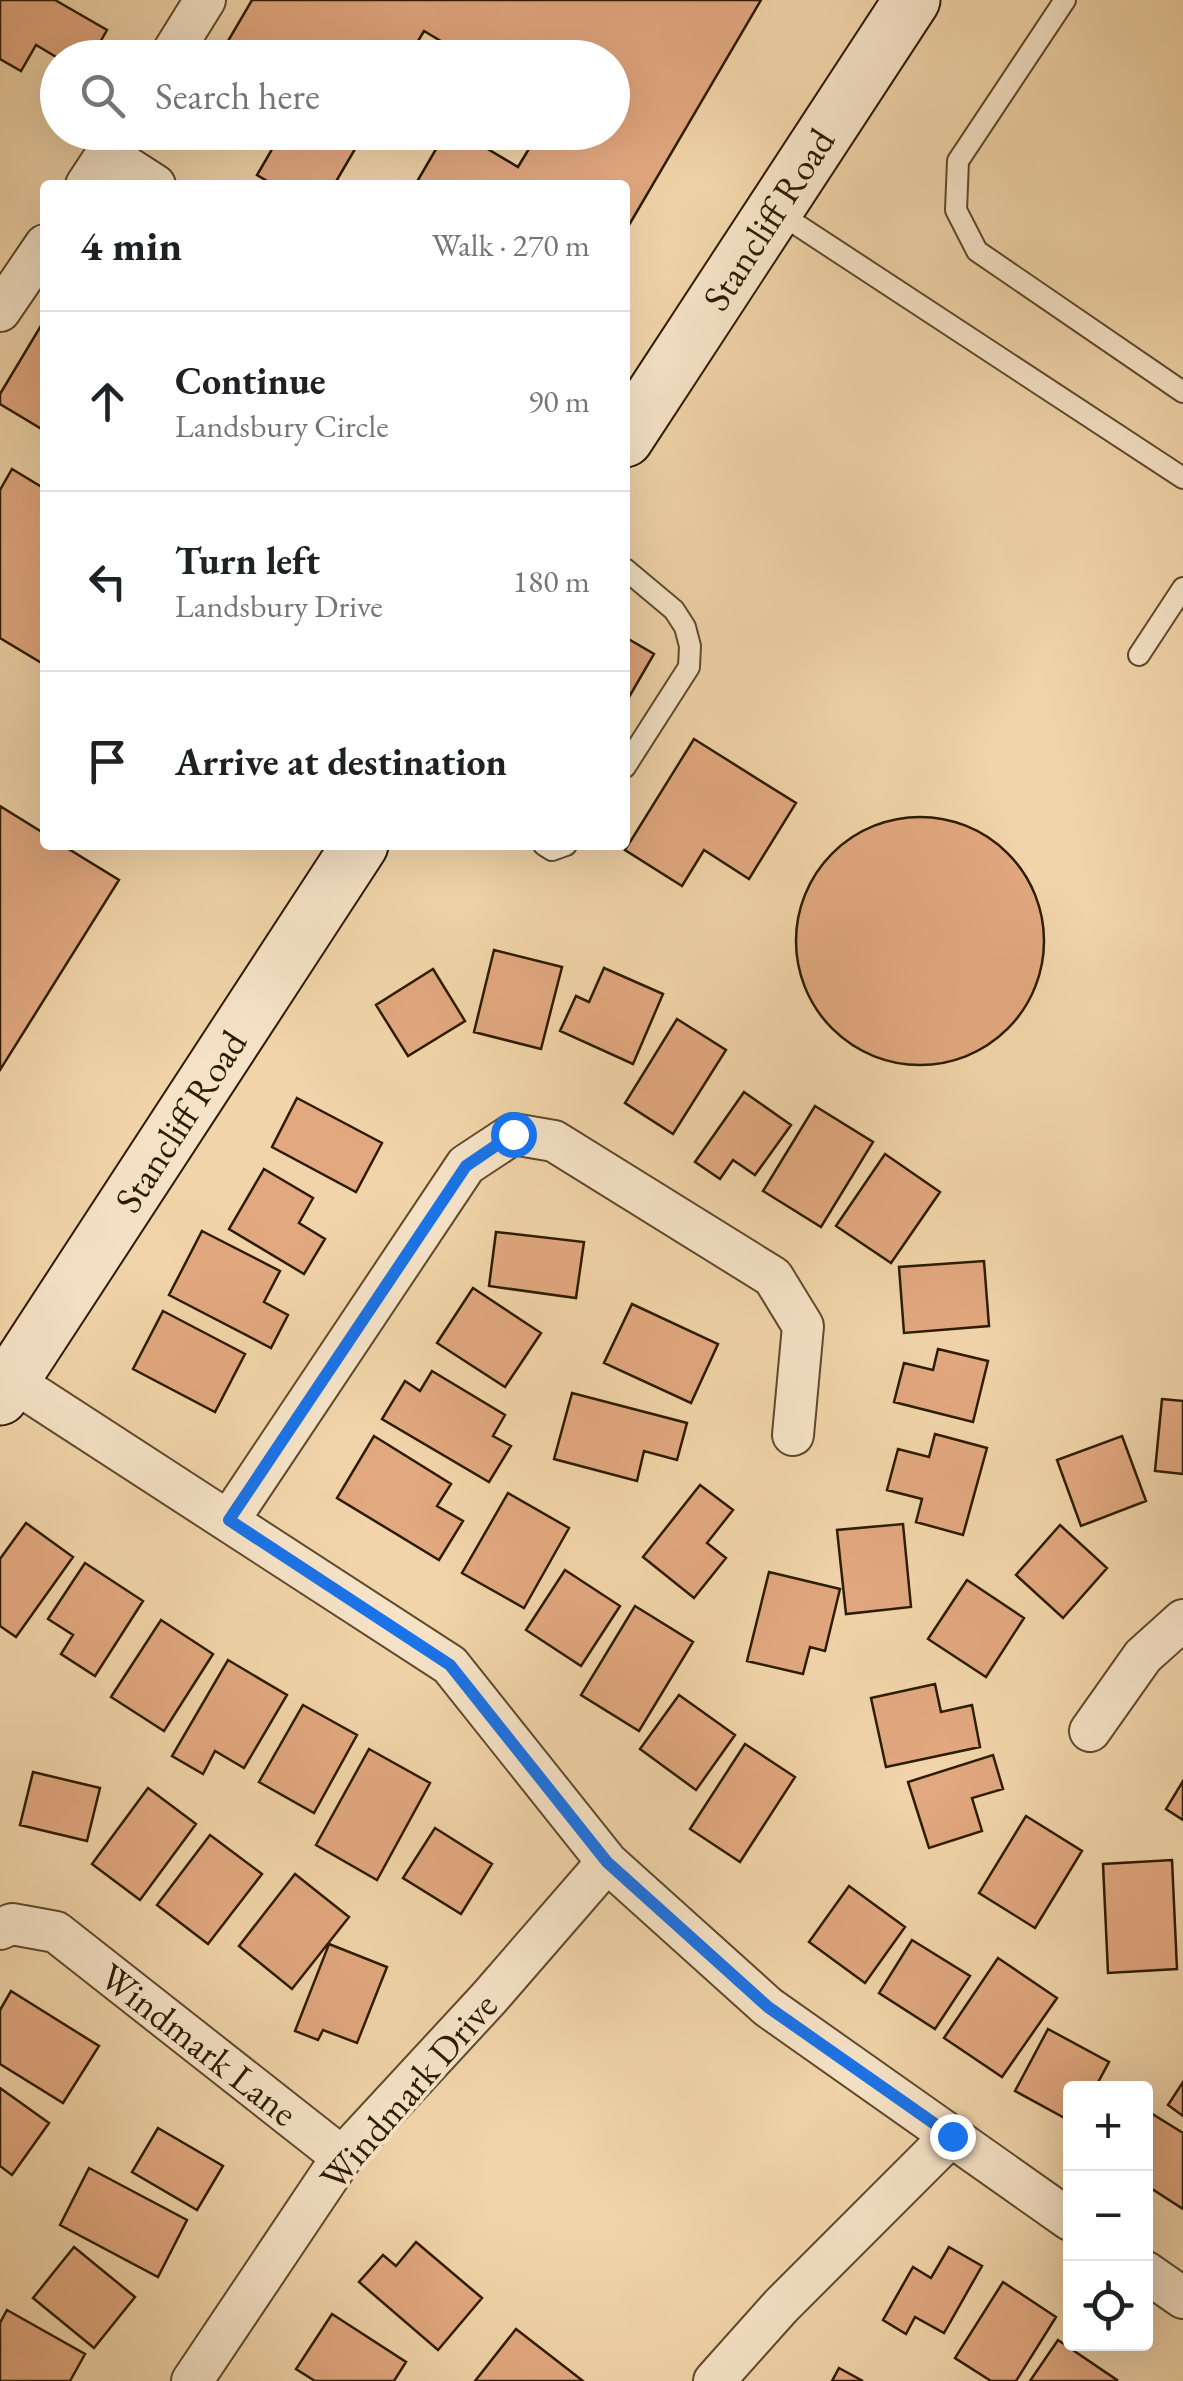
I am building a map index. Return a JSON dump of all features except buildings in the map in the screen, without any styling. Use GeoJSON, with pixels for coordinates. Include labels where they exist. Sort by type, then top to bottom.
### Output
{"type":"FeatureCollection","features":[{"type":"Feature","properties":{"kind":"street"},"geometry":{"type":"LineString","coordinates":[[179,40],[205,0]]}},
{"type":"Feature","properties":{"kind":"street","name":"Stancliff Road"},"geometry":{"type":"LineString","coordinates":[[630,431],[912,0]]}},
{"type":"Feature","properties":{"kind":"street"},"geometry":{"type":"LineString","coordinates":[[105,157],[146,180]]}},
{"type":"Feature","properties":{"kind":"street"},"geometry":{"type":"LineString","coordinates":[[2,304],[40,252]]}},
{"type":"Feature","properties":{"kind":"street","name":"Stancliff Road"},"geometry":{"type":"LineString","coordinates":[[4,1383],[357,850]]}},
{"type":"Feature","properties":{"kind":"street"},"geometry":{"type":"LineString","coordinates":[[229,1520],[466,1166],[513,1134],[554,1141],[773,1277],[803,1326],[793,1435]]}},
{"type":"Feature","properties":{"kind":"street"},"geometry":{"type":"LineString","coordinates":[[4,1383],[229,1520],[450,1665],[607,1862],[768,2007],[1063,2215]]}},
{"type":"Feature","properties":{"kind":"street"},"geometry":{"type":"LineString","coordinates":[[1090,1731],[1143,1656],[1183,1620]]}},
{"type":"Feature","properties":{"kind":"street","name":"Windmark Drive"},"geometry":{"type":"LineString","coordinates":[[192,2381],[342,2157],[489,1998],[607,1862]]}},
{"type":"Feature","properties":{"kind":"street","name":"Windmark Lane"},"geometry":{"type":"LineString","coordinates":[[0,1929],[12,1924],[56,1932],[342,2157]]}},
{"type":"Feature","properties":{"kind":"street"},"geometry":{"type":"LineString","coordinates":[[714,2381],[781,2306],[952,2136]]}},
{"type":"Feature","properties":{"kind":"street"},"geometry":{"type":"LineString","coordinates":[[1153,2277],[1183,2298]]}},
{"type":"Feature","properties":{"kind":"lane"},"geometry":{"type":"LineString","coordinates":[[1066,0],[958,161],[956,210],[977,251],[1183,392]]}},
{"type":"Feature","properties":{"kind":"lane"},"geometry":{"type":"LineString","coordinates":[[774,210],[1183,478]]}},
{"type":"Feature","properties":{"kind":"lane"},"geometry":{"type":"LineString","coordinates":[[630,573],[674,610],[685,627],[690,656],[689,667],[630,759]]}},
{"type":"Feature","properties":{"kind":"lane"},"geometry":{"type":"LineString","coordinates":[[1139,655],[1183,588]]}},
{"type":"Feature","properties":{"kind":"route"},"geometry":{"type":"LineString","coordinates":[[513,1134],[466,1166],[229,1520],[450,1665],[607,1862],[768,2007],[952,2136]]}}]}
